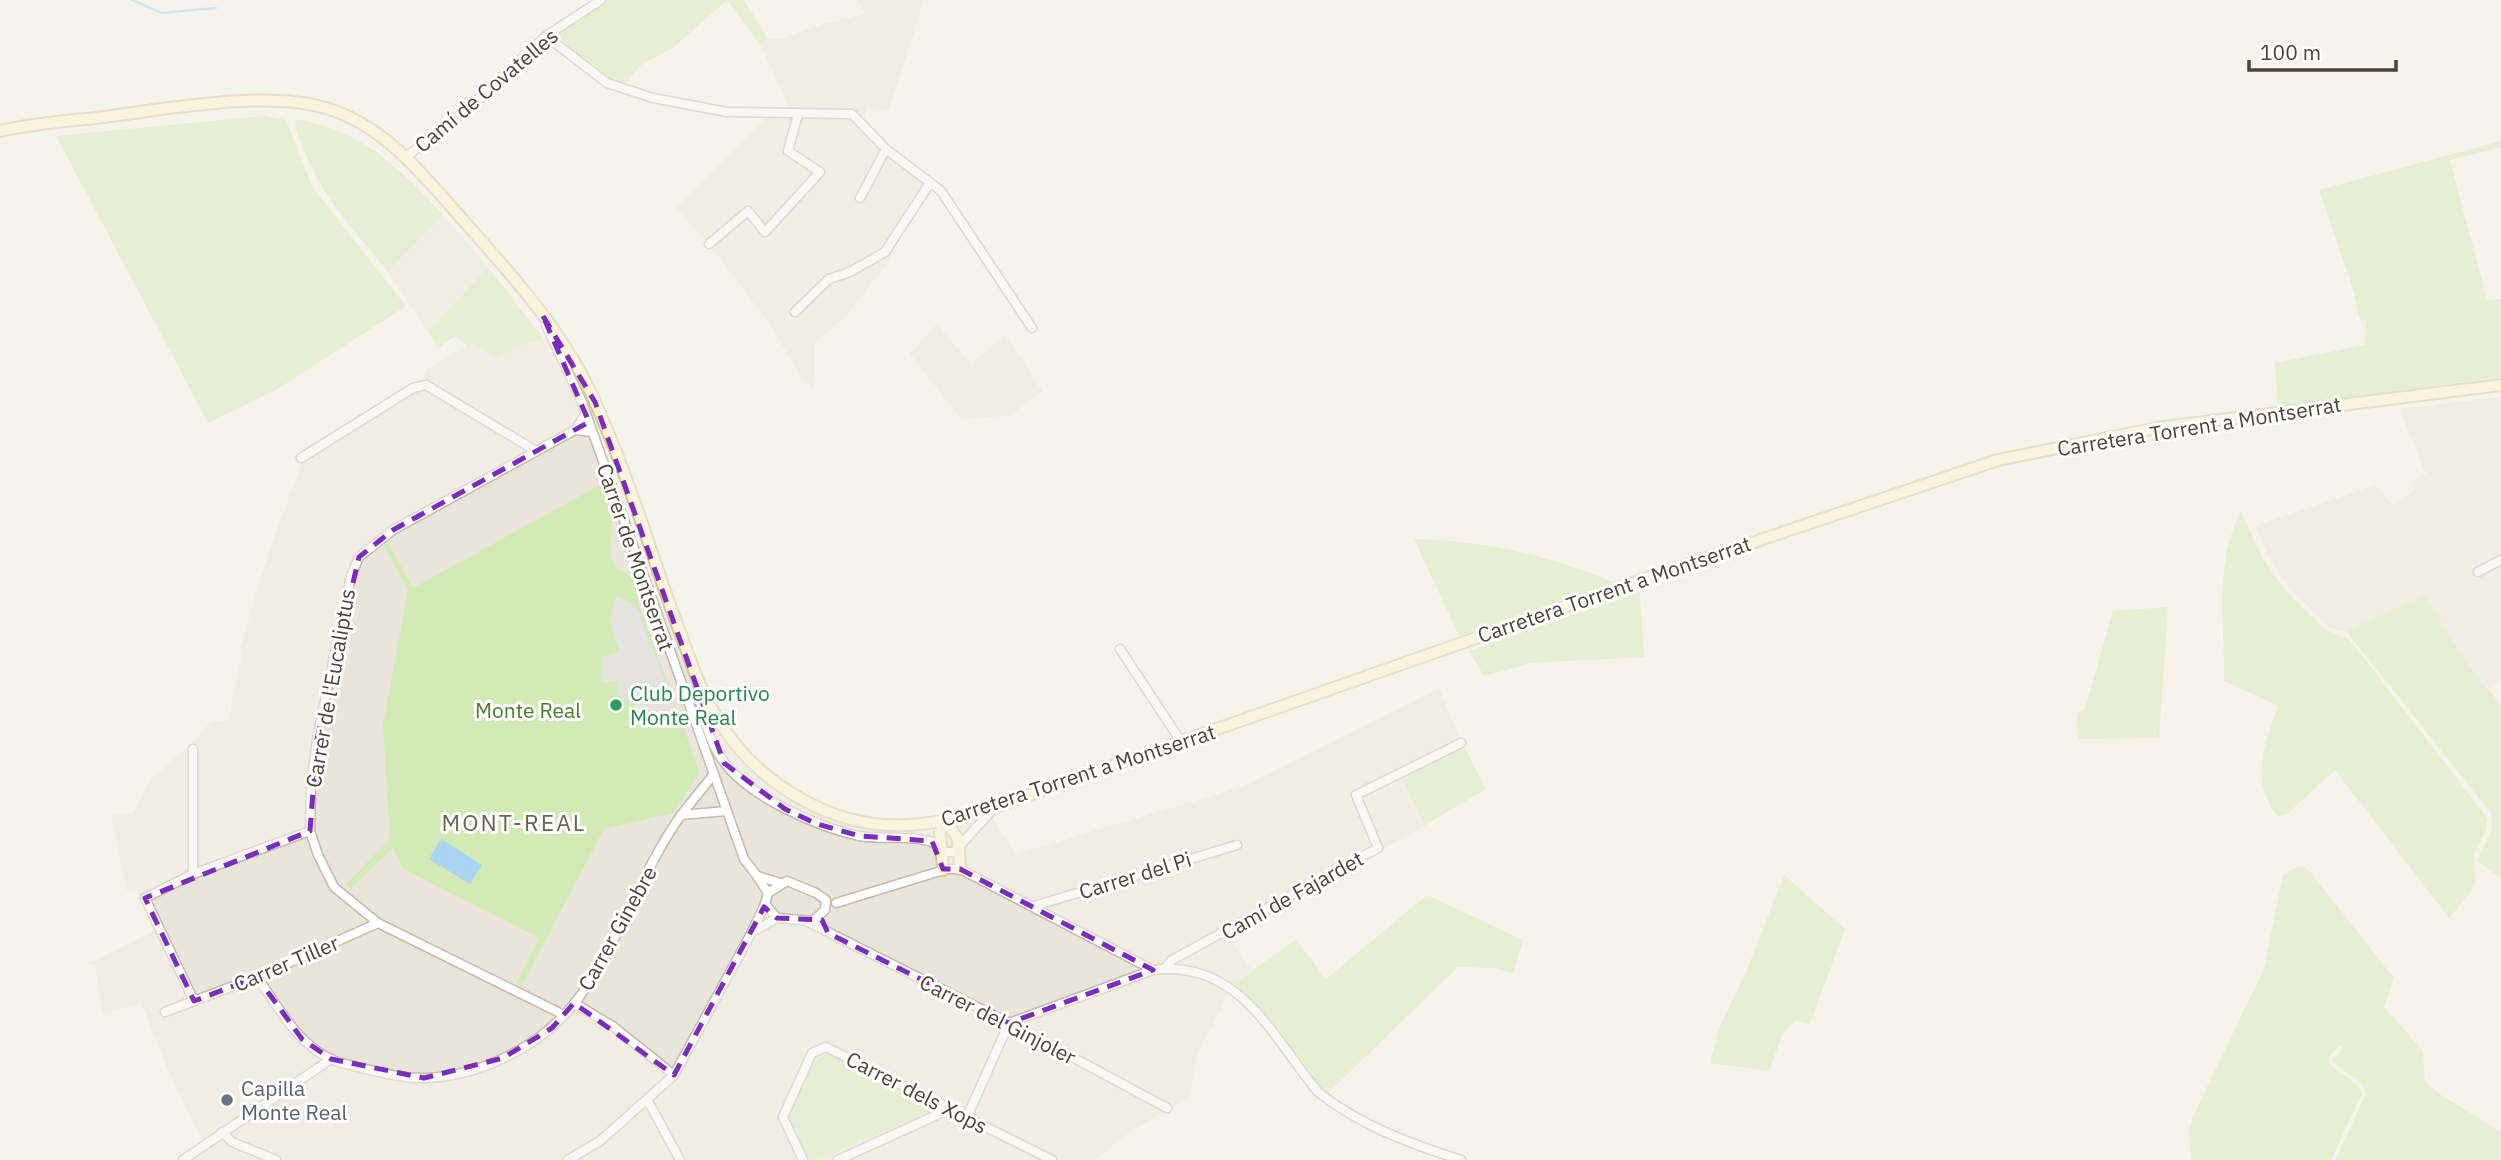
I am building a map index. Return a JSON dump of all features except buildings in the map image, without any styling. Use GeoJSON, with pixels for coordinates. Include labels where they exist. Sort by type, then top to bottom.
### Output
{"type":"FeatureCollection","features":[{"type":"Feature","properties":{"kind":"main road","name":"Carretera Torrent a Montserrat"},"geometry":{"type":"LineString","coordinates":[[0,131],[41,123],[237,103],[304,102],[363,123],[406,157],[543,316],[581,373],[595,402],[698,680],[720,724],[739,749],[778,786],[797,797],[835,813],[902,826],[946,821],[995,807],[1625,585],[1998,460],[2157,428],[2501,385]]}},
{"type":"Feature","properties":{"kind":"main road"},"geometry":{"type":"LineString","coordinates":[[945,870],[940,849],[940,832],[946,821],[953,828],[959,846],[960,869]]}},
{"type":"Feature","properties":{"kind":"street","name":"Camí de Covatelles"},"geometry":{"type":"LineString","coordinates":[[406,157],[468,109],[546,36],[601,0]]}},
{"type":"Feature","properties":{"kind":"street"},"geometry":{"type":"LineString","coordinates":[[546,36],[607,83],[634,94],[727,112],[852,114],[886,149],[941,191],[1032,328]]}},
{"type":"Feature","properties":{"kind":"street"},"geometry":{"type":"LineString","coordinates":[[709,244],[748,211],[765,232],[820,172],[788,151],[798,114]]}},
{"type":"Feature","properties":{"kind":"street"},"geometry":{"type":"LineString","coordinates":[[860,198],[886,149]]}},
{"type":"Feature","properties":{"kind":"street"},"geometry":{"type":"LineString","coordinates":[[795,312],[829,279],[850,272],[885,252],[930,183]]}},
{"type":"Feature","properties":{"kind":"street","name":"Carrer de Montserrat"},"geometry":{"type":"LineString","coordinates":[[543,316],[586,414],[647,593],[744,859],[768,893]]}},
{"type":"Feature","properties":{"kind":"street"},"geometry":{"type":"LineString","coordinates":[[301,458],[413,388],[426,385],[536,451]]}},
{"type":"Feature","properties":{"kind":"street"},"geometry":{"type":"LineString","coordinates":[[586,414],[575,430],[592,432]]}},
{"type":"Feature","properties":{"kind":"street","name":"Carrer de l'Eucaliptus"},"geometry":{"type":"LineString","coordinates":[[564,1015],[378,923],[334,887],[310,831],[311,786],[317,739],[351,576],[359,557],[393,530],[575,430]]}},
{"type":"Feature","properties":{"kind":"street"},"geometry":{"type":"LineString","coordinates":[[2478,572],[2501,560]]}},
{"type":"Feature","properties":{"kind":"street"},"geometry":{"type":"LineString","coordinates":[[1120,649],[1182,743]]}},
{"type":"Feature","properties":{"kind":"street"},"geometry":{"type":"LineString","coordinates":[[698,680],[700,704],[724,763],[739,778],[785,809],[817,824],[860,836],[932,841],[940,849],[954,852],[995,807]]}},
{"type":"Feature","properties":{"kind":"street","name":"Camí de Fajardet"},"geometry":{"type":"LineString","coordinates":[[1164,969],[1172,960],[1378,848],[1356,794],[1461,743]]}},
{"type":"Feature","properties":{"kind":"street"},"geometry":{"type":"LineString","coordinates":[[193,749],[193,874]]}},
{"type":"Feature","properties":{"kind":"street","name":"Carrer Ginebre"},"geometry":{"type":"LineString","coordinates":[[257,977],[302,1039],[331,1059],[387,1074],[424,1078],[465,1071],[503,1058],[533,1042],[574,1003],[603,961],[681,815],[691,799],[714,774]]}},
{"type":"Feature","properties":{"kind":"street"},"geometry":{"type":"LineString","coordinates":[[681,815],[726,811]]}},
{"type":"Feature","properties":{"kind":"street"},"geometry":{"type":"LineString","coordinates":[[194,1001],[145,898],[193,874],[310,831]]}},
{"type":"Feature","properties":{"kind":"street","name":"Carrer del Pi"},"geometry":{"type":"LineString","coordinates":[[1034,906],[1237,845]]}},
{"type":"Feature","properties":{"kind":"street"},"geometry":{"type":"LineString","coordinates":[[752,933],[777,918],[813,921],[836,903],[945,870],[960,869],[1153,970]]}},
{"type":"Feature","properties":{"kind":"street"},"geometry":{"type":"LineString","coordinates":[[757,876],[781,883]]}},
{"type":"Feature","properties":{"kind":"street"},"geometry":{"type":"LineString","coordinates":[[568,1160],[600,1141],[674,1075],[752,933],[768,893],[787,881],[836,903]]}},
{"type":"Feature","properties":{"kind":"street"},"geometry":{"type":"LineString","coordinates":[[826,900],[822,913],[828,933]]}},
{"type":"Feature","properties":{"kind":"street"},"geometry":{"type":"LineString","coordinates":[[765,904],[777,918]]}},
{"type":"Feature","properties":{"kind":"street","name":"Carrer del Ginjoler"},"geometry":{"type":"LineString","coordinates":[[806,921],[1009,1023],[1167,1108]]}},
{"type":"Feature","properties":{"kind":"street","name":"Carrer Tiller"},"geometry":{"type":"LineString","coordinates":[[165,1012],[257,977],[378,923]]}},
{"type":"Feature","properties":{"kind":"street"},"geometry":{"type":"LineString","coordinates":[[967,1117],[1009,1023],[1153,970],[1192,970],[1241,995],[1261,1016],[1311,1084],[1330,1102],[1355,1118],[1461,1160]]}},
{"type":"Feature","properties":{"kind":"street"},"geometry":{"type":"LineString","coordinates":[[574,1003],[614,1027],[674,1075]]}},
{"type":"Feature","properties":{"kind":"street","name":"Carrer dels Xops"},"geometry":{"type":"LineString","coordinates":[[803,1160],[783,1117],[812,1053],[821,1048],[831,1049],[1052,1160]]}},
{"type":"Feature","properties":{"kind":"street"},"geometry":{"type":"LineString","coordinates":[[183,1160],[331,1059]]}},
{"type":"Feature","properties":{"kind":"street"},"geometry":{"type":"LineString","coordinates":[[648,1101],[680,1160]]}},
{"type":"Feature","properties":{"kind":"street"},"geometry":{"type":"LineString","coordinates":[[838,1160],[950,1109]]}},
{"type":"Feature","properties":{"kind":"street"},"geometry":{"type":"LineString","coordinates":[[222,1132],[232,1142],[276,1160]]}},
{"type":"Feature","properties":{"kind":"highlighted area"},"geometry":{"type":"Polygon","coordinates":[[[543,316],[595,402],[724,763],[785,809],[817,824],[860,836],[932,841],[943,869],[960,869],[1153,970],[1009,1023],[828,933],[822,920],[777,918],[764,907],[674,1075],[574,1003],[552,1028],[503,1058],[424,1078],[331,1059],[302,1039],[257,977],[194,1001],[145,898],[310,831],[317,739],[359,557],[393,530],[589,422],[543,316]]]}},
{"type":"Feature","properties":{"kind":"shaded area"},"geometry":{"type":"Polygon","coordinates":[[[857,0],[924,0],[889,109],[866,108],[865,116],[867,125],[882,141],[934,183],[892,249],[896,252],[848,314],[815,343],[814,387],[803,381],[772,327],[712,248],[676,208],[774,111],[791,111],[761,45],[768,39],[782,39],[819,25],[865,14],[857,0]]]}},
{"type":"Feature","properties":{"kind":"shaded area"},"geometry":{"type":"Polygon","coordinates":[[[443,215],[488,267],[428,331],[388,272],[443,215]]]}},
{"type":"Feature","properties":{"kind":"shaded area"},"geometry":{"type":"Polygon","coordinates":[[[937,324],[971,365],[1005,334],[1042,391],[1010,415],[962,420],[910,354],[937,324]]]}},
{"type":"Feature","properties":{"kind":"shaded area"},"geometry":{"type":"Polygon","coordinates":[[[547,338],[582,414],[605,482],[619,490],[679,654],[705,706],[738,755],[762,779],[801,805],[828,817],[890,830],[941,828],[990,815],[1016,854],[1242,787],[1439,689],[1465,748],[1403,779],[1426,825],[1276,908],[1277,913],[1229,938],[1252,970],[1234,984],[1198,1053],[1189,1098],[1131,1131],[1095,1160],[176,1160],[202,1140],[167,1067],[141,1003],[102,1014],[95,965],[90,963],[154,931],[137,891],[131,893],[126,889],[111,814],[132,814],[151,779],[200,736],[210,722],[228,720],[243,649],[240,648],[270,548],[301,465],[295,457],[300,451],[409,384],[423,379],[426,370],[473,342],[498,359],[516,347],[547,338]]]}},
{"type":"Feature","properties":{"kind":"shaded area"},"geometry":{"type":"Polygon","coordinates":[[[2501,397],[2501,556],[2475,569],[2501,563],[2501,679],[2490,689],[2462,656],[2425,595],[2346,631],[2329,627],[2288,585],[2267,554],[2255,526],[2375,485],[2393,505],[2415,490],[2410,482],[2426,474],[2400,409],[2501,397]]]}},
{"type":"Feature","properties":{"kind":"shaded area"},"geometry":{"type":"Polygon","coordinates":[[[616,596],[636,606],[678,715],[638,718],[634,701],[624,701],[623,697],[619,697],[618,681],[603,682],[602,657],[619,652],[610,622],[616,596]]]}},
{"type":"Feature","properties":{"kind":"green space"},"geometry":{"type":"Polygon","coordinates":[[[604,0],[727,0],[674,47],[641,65],[623,87],[612,82],[553,34],[604,0]]]}},
{"type":"Feature","properties":{"kind":"green space"},"geometry":{"type":"Polygon","coordinates":[[[727,0],[744,0],[768,39],[760,45],[727,0]]]}},
{"type":"Feature","properties":{"kind":"green space"},"geometry":{"type":"Polygon","coordinates":[[[264,116],[286,120],[313,188],[406,306],[276,390],[208,423],[56,136],[264,116]]]}},
{"type":"Feature","properties":{"kind":"green space"},"geometry":{"type":"Polygon","coordinates":[[[297,119],[321,125],[361,142],[395,167],[443,215],[388,272],[340,213],[319,182],[298,135],[297,119]]]}},
{"type":"Feature","properties":{"kind":"green space"},"geometry":{"type":"Polygon","coordinates":[[[2501,141],[2501,147],[2450,160],[2487,300],[2501,299],[2501,377],[2278,407],[2275,363],[2365,345],[2366,320],[2360,321],[2354,292],[2319,190],[2501,141]]]}},
{"type":"Feature","properties":{"kind":"green space"},"geometry":{"type":"Polygon","coordinates":[[[488,267],[544,339],[516,347],[498,359],[473,343],[468,346],[455,336],[438,348],[428,331],[488,267]]]}},
{"type":"Feature","properties":{"kind":"green space","name":"Monte Real"},"geometry":{"type":"Polygon","coordinates":[[[605,482],[614,488],[610,558],[616,567],[634,579],[639,605],[700,773],[673,813],[604,829],[521,987],[516,984],[539,938],[404,869],[393,848],[350,889],[346,884],[390,839],[383,725],[408,590],[384,546],[388,543],[413,588],[605,482]]]}},
{"type":"Feature","properties":{"kind":"green space"},"geometry":{"type":"Polygon","coordinates":[[[2241,511],[2262,557],[2284,589],[2326,630],[2348,639],[2488,819],[2486,831],[2474,855],[2475,882],[2471,892],[2449,918],[2335,770],[2286,815],[2278,816],[2269,804],[2264,791],[2262,762],[2268,733],[2279,706],[2224,681],[2224,573],[2232,531],[2241,511]]]}},
{"type":"Feature","properties":{"kind":"green space"},"geometry":{"type":"Polygon","coordinates":[[[1414,539],[1465,542],[1516,551],[1565,564],[1613,582],[1459,636],[1414,539]]]}},
{"type":"Feature","properties":{"kind":"green space"},"geometry":{"type":"Polygon","coordinates":[[[1640,592],[1644,657],[1531,663],[1484,676],[1469,651],[1640,592]]]}},
{"type":"Feature","properties":{"kind":"green space"},"geometry":{"type":"Polygon","coordinates":[[[2425,595],[2462,656],[2501,705],[2501,878],[2477,861],[2492,829],[2491,813],[2346,631],[2425,595]]]}},
{"type":"Feature","properties":{"kind":"green space"},"geometry":{"type":"Polygon","coordinates":[[[2168,607],[2159,738],[2078,739],[2077,714],[2085,709],[2113,611],[2168,607]]]}},
{"type":"Feature","properties":{"kind":"green space"},"geometry":{"type":"Polygon","coordinates":[[[1465,748],[1486,789],[1425,825],[1402,779],[1465,748]]]}},
{"type":"Feature","properties":{"kind":"green space"},"geometry":{"type":"Polygon","coordinates":[[[2299,866],[2307,868],[2394,978],[2384,1007],[2423,1051],[2425,1082],[2501,1132],[2501,1160],[2335,1160],[2366,1094],[2357,1080],[2332,1060],[2343,1049],[2340,1045],[2330,1055],[2329,1063],[2357,1085],[2362,1094],[2331,1160],[2191,1160],[2189,1132],[2192,1118],[2264,969],[2283,875],[2299,866]]]}},
{"type":"Feature","properties":{"kind":"green space"},"geometry":{"type":"Polygon","coordinates":[[[1784,875],[1845,929],[1810,1024],[1796,1020],[1783,1033],[1769,1071],[1710,1063],[1720,1026],[1746,972],[1784,875]]]}},
{"type":"Feature","properties":{"kind":"green space"},"geometry":{"type":"Polygon","coordinates":[[[1427,895],[1523,940],[1513,974],[1496,968],[1458,967],[1327,1094],[1301,1065],[1268,1018],[1234,984],[1296,939],[1326,979],[1427,895]]]}},
{"type":"Feature","properties":{"kind":"green space"},"geometry":{"type":"Polygon","coordinates":[[[826,1054],[834,1055],[934,1109],[818,1160],[810,1160],[789,1122],[789,1112],[816,1060],[826,1054]]]}},
{"type":"Feature","properties":{"kind":"water"},"geometry":{"type":"Polygon","coordinates":[[[441,839],[482,865],[470,884],[429,859],[441,839]]]}},
{"type":"Feature","properties":{"kind":"waterway"},"geometry":{"type":"LineString","coordinates":[[132,0],[162,13],[216,8]]}},
{"type":"Feature","properties":{"kind":"place","name":"Club Deportivo Monte Real"},"geometry":{"type":"Point","coordinates":[616,705]}},
{"type":"Feature","properties":{"kind":"place","name":"Capilla Monte Real"},"geometry":{"type":"Point","coordinates":[227,1100]}},
{"type":"Feature","properties":{"kind":"district","name":"MONT-REAL"},"geometry":{"type":"Point","coordinates":[514,822]}}]}
